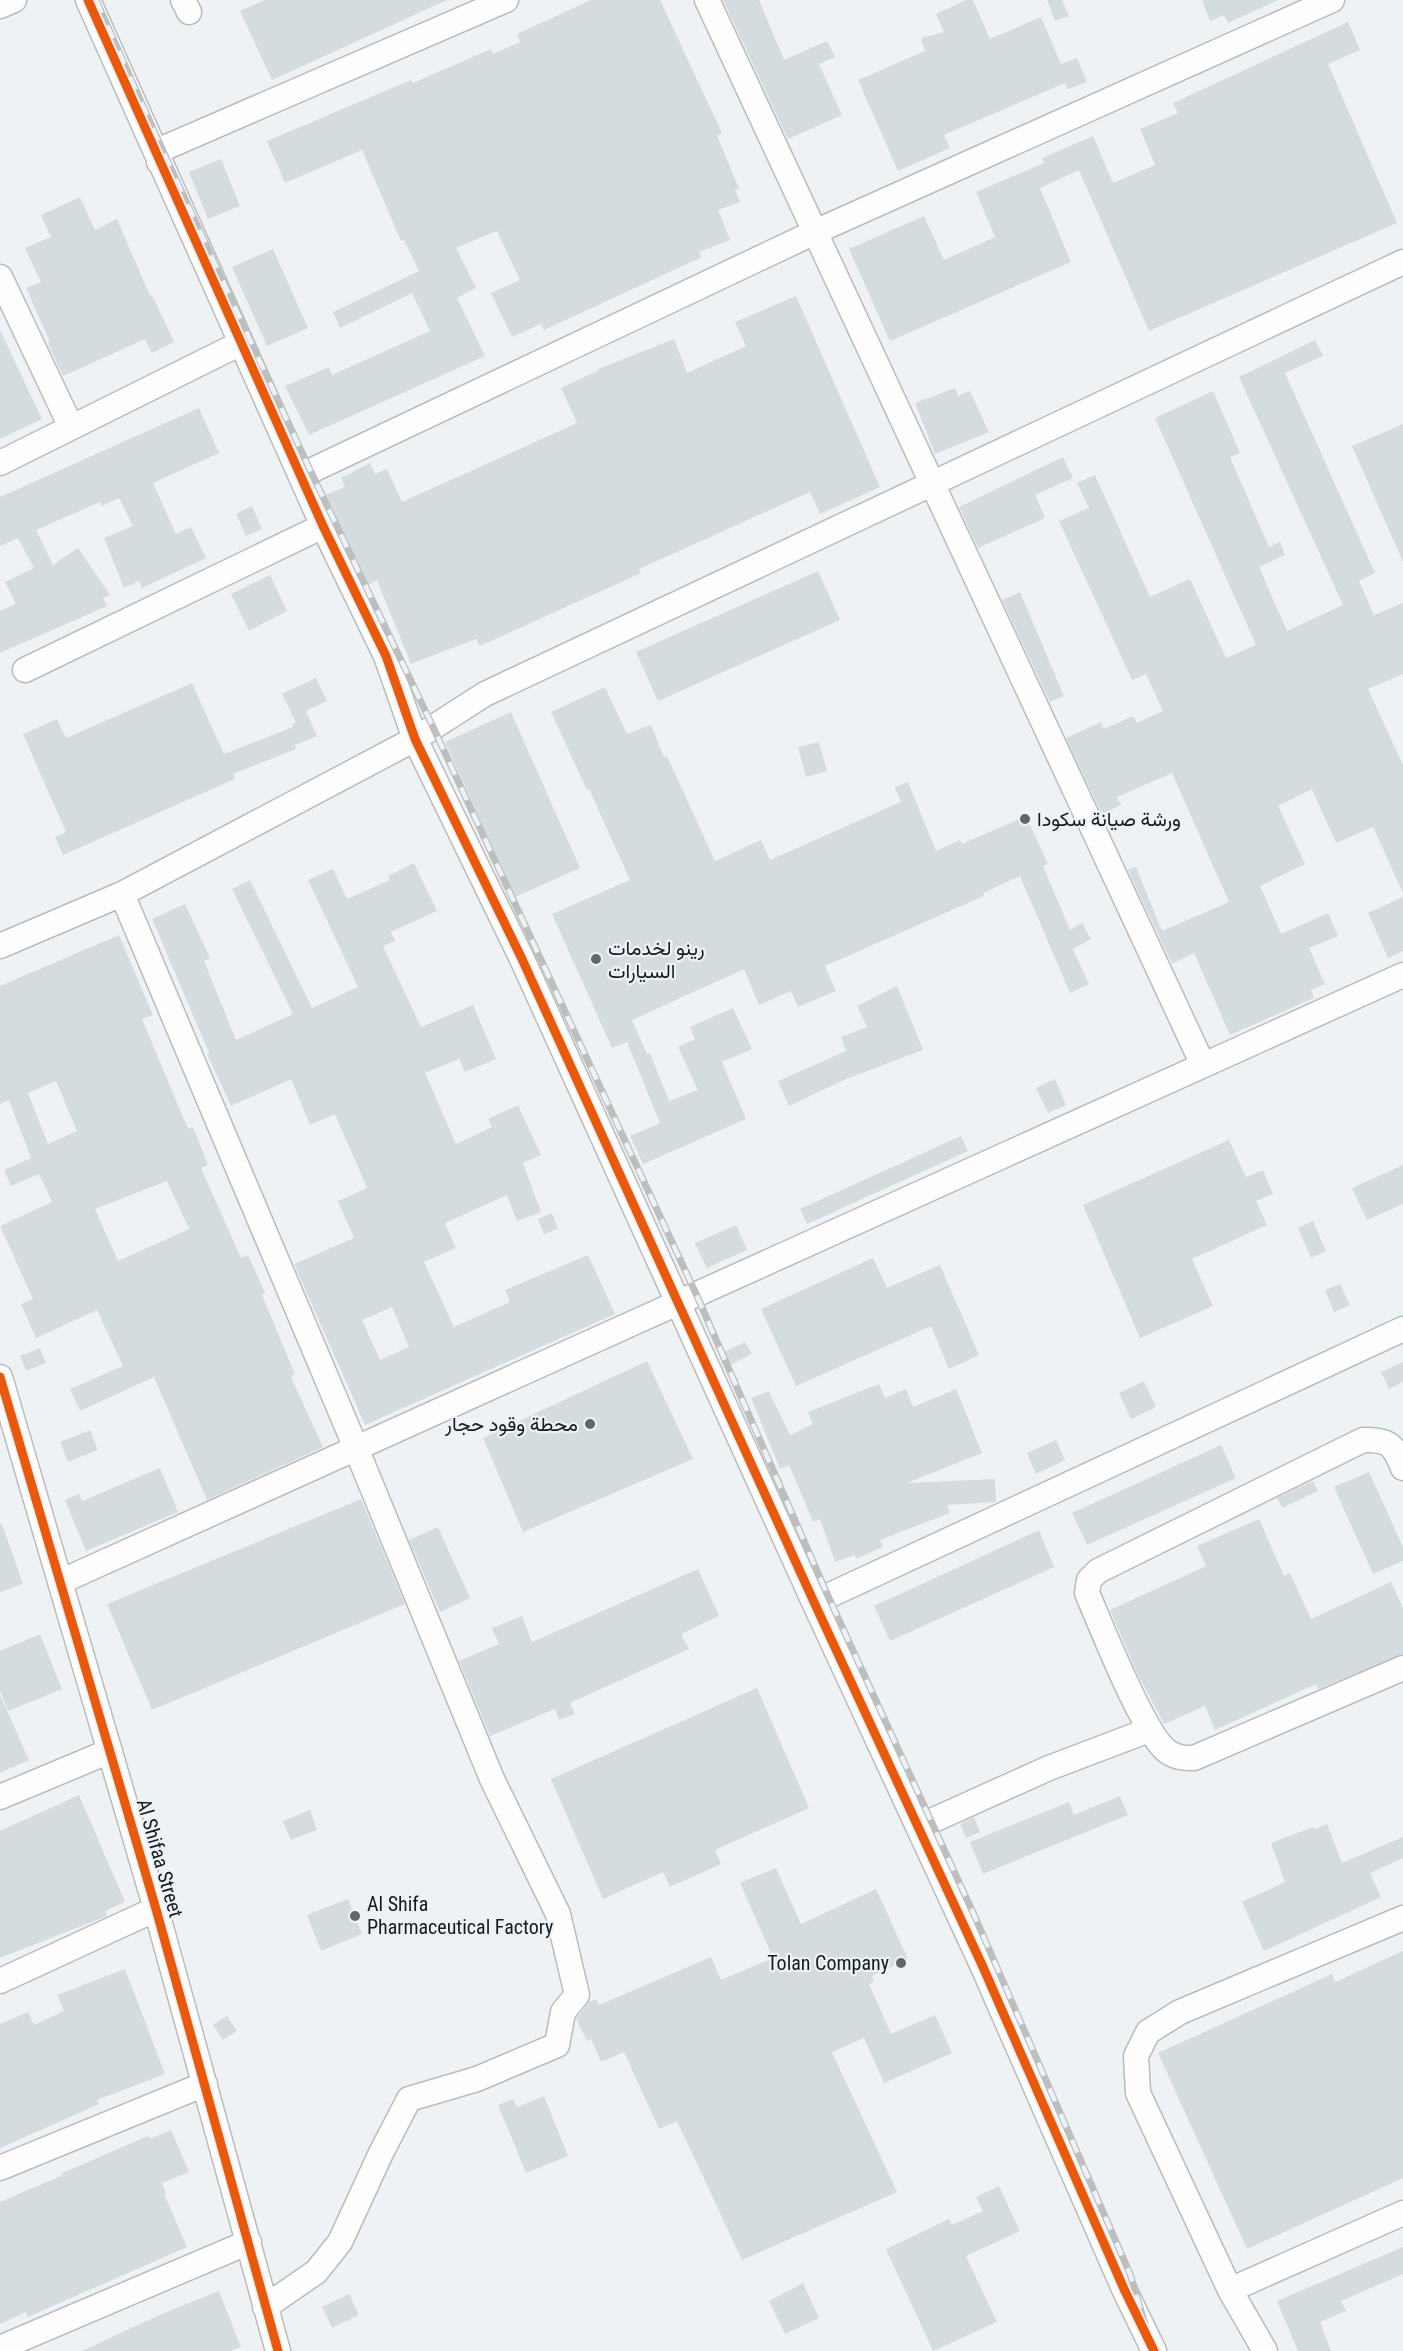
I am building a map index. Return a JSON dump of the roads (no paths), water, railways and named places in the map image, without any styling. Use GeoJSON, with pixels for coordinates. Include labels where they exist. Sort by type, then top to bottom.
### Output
{"type":"FeatureCollection","features":[{"type":"Feature","properties":{"kind":"street"},"geometry":{"type":"LineString","coordinates":[[0,6],[14,0]]}},
{"type":"Feature","properties":{"kind":"street"},"geometry":{"type":"LineString","coordinates":[[88,0],[323,526],[386,656],[415,739],[522,959],[813,1600],[993,1988],[1124,2289],[1154,2351]]}},
{"type":"Feature","properties":{"kind":"street"},"geometry":{"type":"LineString","coordinates":[[159,162],[162,149],[506,0]]}},
{"type":"Feature","properties":{"kind":"street"},"geometry":{"type":"LineString","coordinates":[[707,0],[1203,1065]]}},
{"type":"Feature","properties":{"kind":"street"},"geometry":{"type":"LineString","coordinates":[[302,475],[815,232],[1332,0]]}},
{"type":"Feature","properties":{"kind":"street"},"geometry":{"type":"LineString","coordinates":[[0,946],[122,894],[415,739],[485,694],[1403,262]]}},
{"type":"Feature","properties":{"kind":"street"},"geometry":{"type":"LineString","coordinates":[[2,286],[71,427]]}},
{"type":"Feature","properties":{"kind":"street"},"geometry":{"type":"LineString","coordinates":[[0,463],[241,343]]}},
{"type":"Feature","properties":{"kind":"street"},"geometry":{"type":"LineString","coordinates":[[25,670],[323,526]]}},
{"type":"Feature","properties":{"kind":"street"},"geometry":{"type":"LineString","coordinates":[[122,894],[356,1448],[492,1779],[558,1914],[577,1995],[562,2012],[557,2045],[477,2079],[409,2099],[340,2242],[316,2272],[265,2307]]}},
{"type":"Feature","properties":{"kind":"street"},"geometry":{"type":"LineString","coordinates":[[60,1582],[1403,975]]}},
{"type":"Feature","properties":{"kind":"street"},"geometry":{"type":"LineString","coordinates":[[813,1600],[828,1596],[1403,1329]]}},
{"type":"Feature","properties":{"kind":"street","name":"Al Shifaa Street"},"geometry":{"type":"LineString","coordinates":[[0,1377],[156,1909],[278,2351]]}},
{"type":"Feature","properties":{"kind":"street"},"geometry":{"type":"LineString","coordinates":[[1403,1468],[1395,1449],[1381,1439],[1363,1440],[1098,1571],[1089,1580],[1087,1593],[1149,1730],[1167,1752],[1180,1758],[1194,1758],[1403,1668]]}},
{"type":"Feature","properties":{"kind":"street"},"geometry":{"type":"LineString","coordinates":[[918,1827],[1049,1768],[1149,1730]]}},
{"type":"Feature","properties":{"kind":"street"},"geometry":{"type":"LineString","coordinates":[[0,1797],[110,1751]]}},
{"type":"Feature","properties":{"kind":"street"},"geometry":{"type":"LineString","coordinates":[[0,1981],[156,1909]]}},
{"type":"Feature","properties":{"kind":"street"},"geometry":{"type":"LineString","coordinates":[[1265,2351],[1230,2290],[1138,2093],[1136,2056],[1148,2032],[1180,2012],[1403,1918]]}},
{"type":"Feature","properties":{"kind":"street"},"geometry":{"type":"LineString","coordinates":[[0,2168],[205,2084]]}},
{"type":"Feature","properties":{"kind":"street"},"geometry":{"type":"LineString","coordinates":[[1230,2290],[1403,2213]]}},
{"type":"Feature","properties":{"kind":"street"},"geometry":{"type":"LineString","coordinates":[[0,2348],[249,2242]]}},
{"type":"Feature","properties":{"kind":"railway"},"geometry":{"type":"LineString","coordinates":[[96,0],[310,470],[433,727],[697,1296],[828,1596],[975,1917],[1130,2274],[1153,2351]]}},
{"type":"Feature","properties":{"kind":"place","name":"ورشة صيانة سكودا"},"geometry":{"type":"Point","coordinates":[1025,819]}},
{"type":"Feature","properties":{"kind":"place","name":"رينو لخدمات السيارات"},"geometry":{"type":"Point","coordinates":[596,959]}},
{"type":"Feature","properties":{"kind":"place","name":"محطة وقود حجار"},"geometry":{"type":"Point","coordinates":[590,1424]}},
{"type":"Feature","properties":{"kind":"place","name":"Al Shifa Pharmaceutical Factory"},"geometry":{"type":"Point","coordinates":[355,1916]}},
{"type":"Feature","properties":{"kind":"place","name":"Tolan Company"},"geometry":{"type":"Point","coordinates":[901,1963]}}]}
